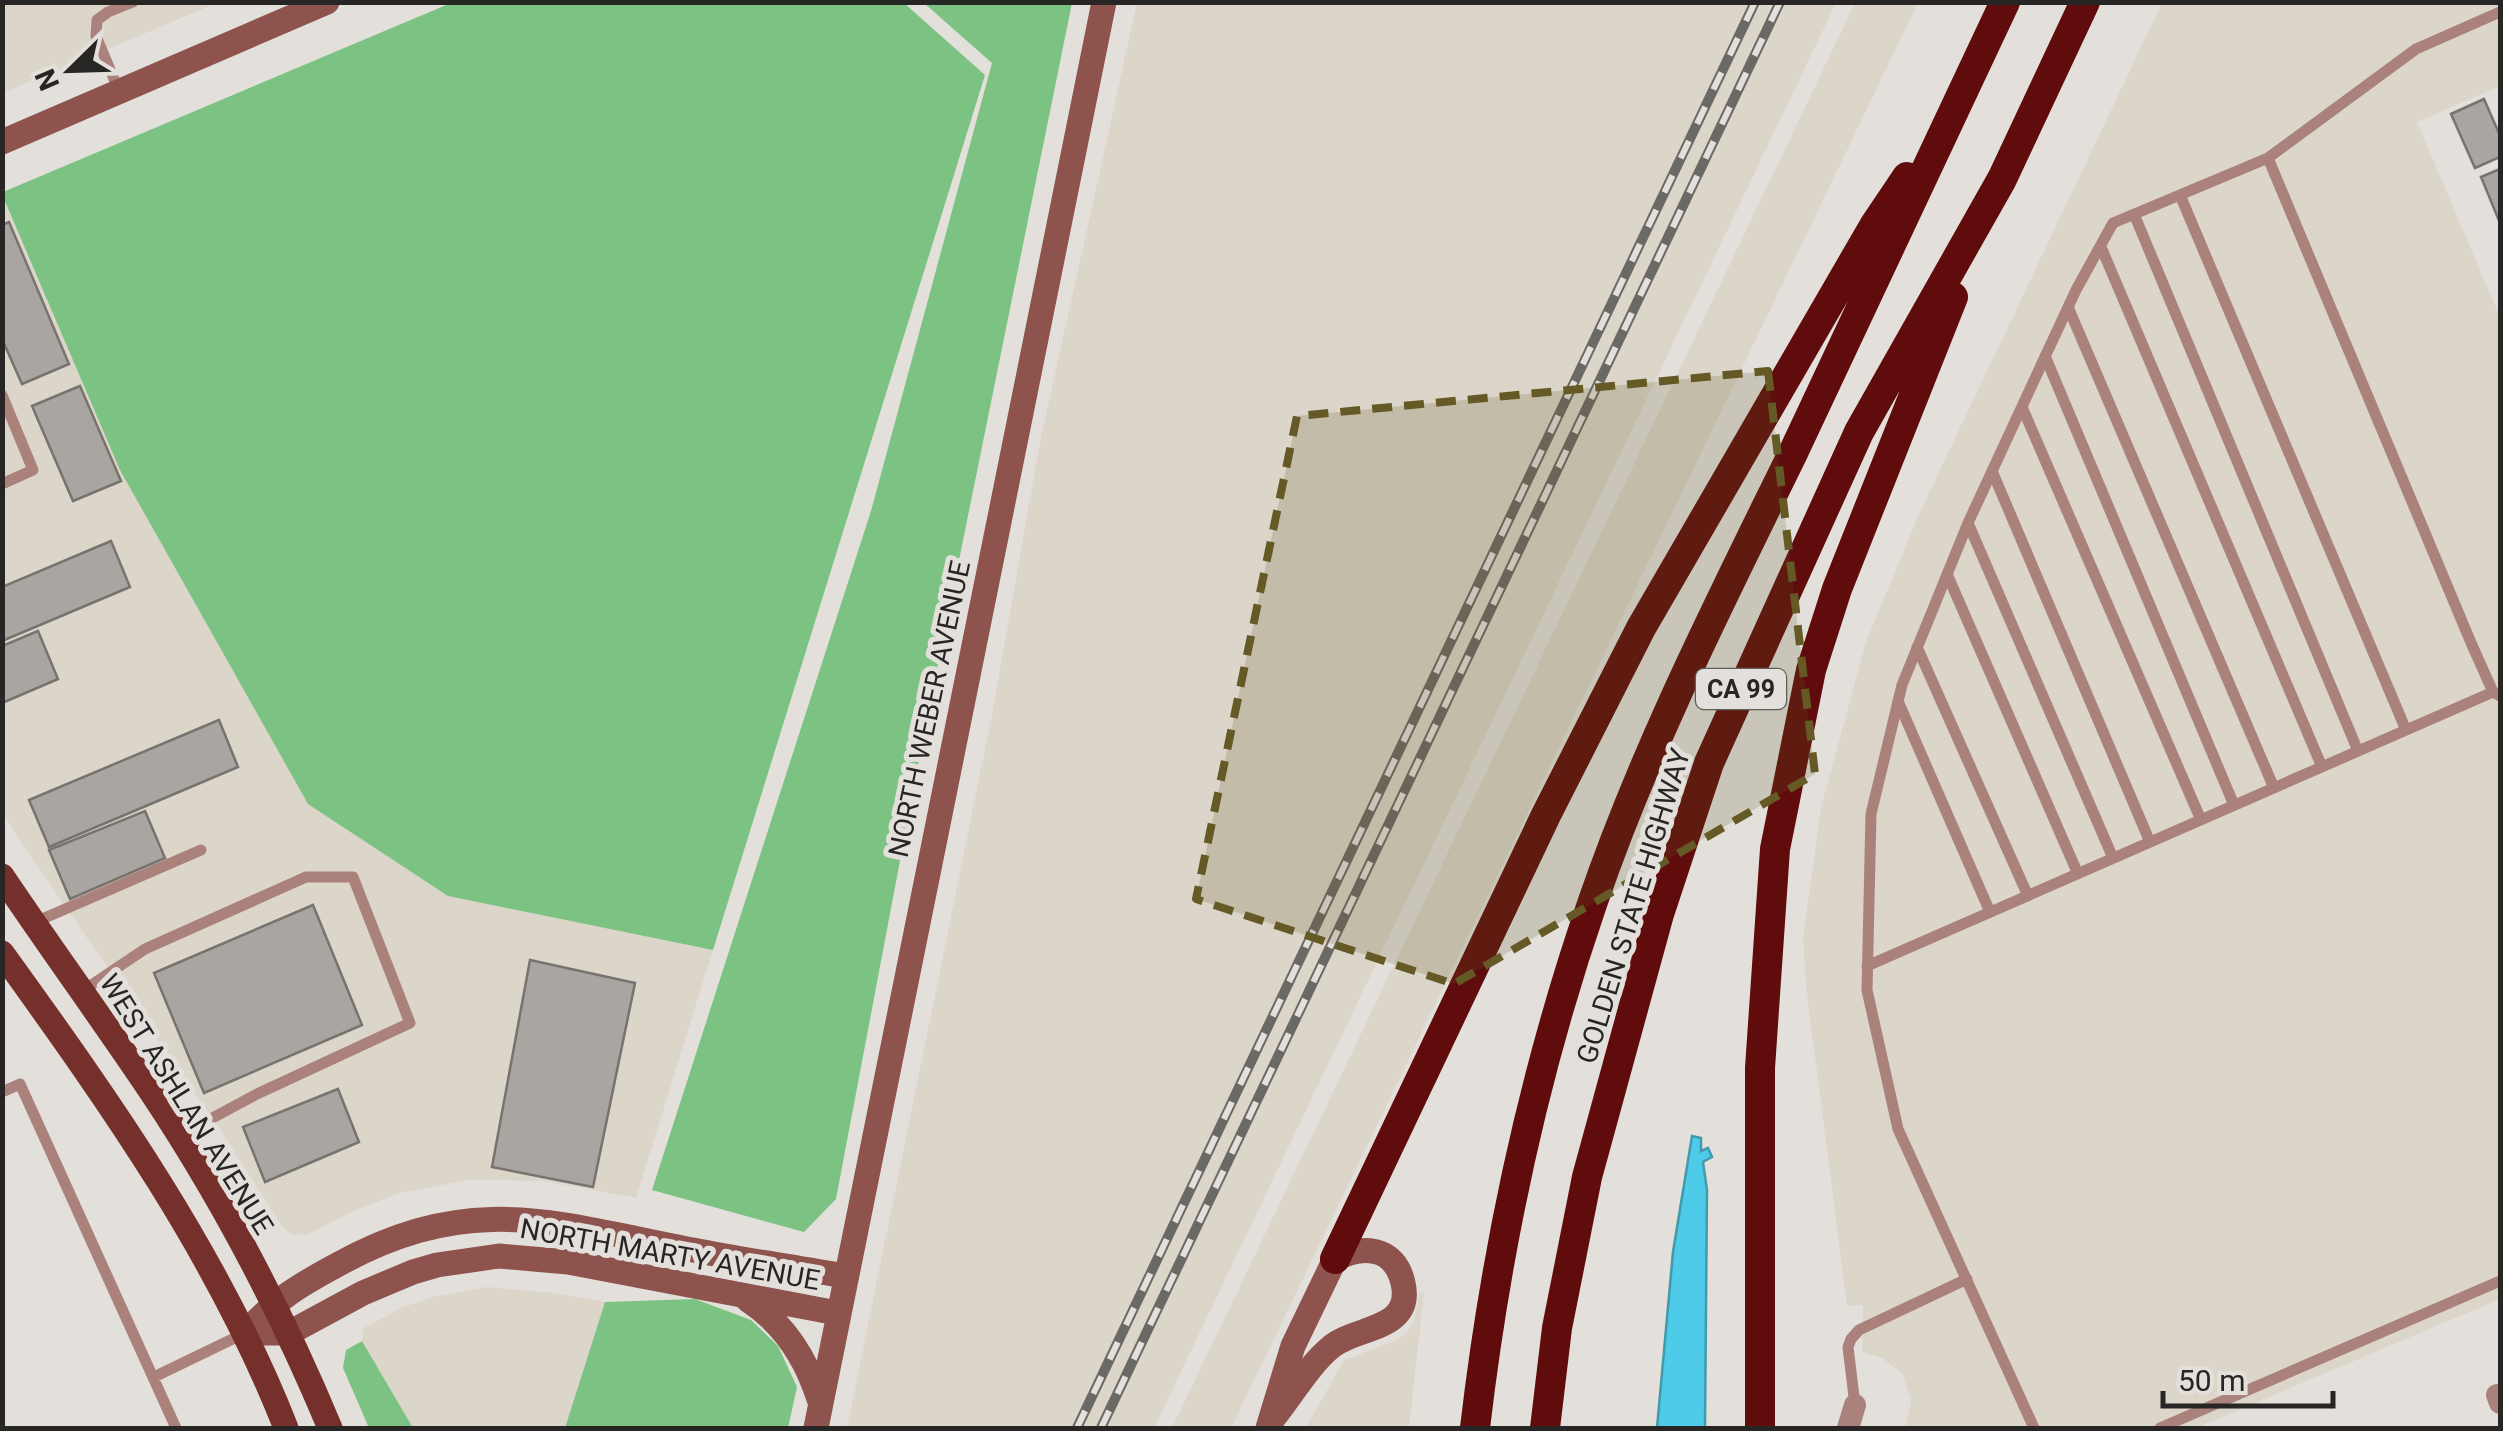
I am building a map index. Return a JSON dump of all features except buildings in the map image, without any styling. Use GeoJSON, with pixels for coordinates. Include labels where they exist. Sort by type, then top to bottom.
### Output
{"type":"FeatureCollection","features":[{"type":"Feature","properties":{"kind":"highway","name":"GOLDEN STATE HIGHWAY"},"geometry":{"type":"LineString","coordinates":[[1475,1428],[1487,1324],[1513,1183],[1550,1034],[1592,903],[1644,765],[2005,2]]}},
{"type":"Feature","properties":{"kind":"highway","name":"GOLDEN STATE HIGHWAY"},"geometry":{"type":"LineString","coordinates":[[1545,1428],[1557,1328],[1587,1177],[1658,914],[1709,763],[1858,432],[2002,179],[2085,2]]}},
{"type":"Feature","properties":{"kind":"highway"},"geometry":{"type":"LineString","coordinates":[[1336,1258],[1546,814],[1641,628],[1874,226],[1962,96]]}},
{"type":"Feature","properties":{"kind":"highway"},"geometry":{"type":"LineString","coordinates":[[1760,1428],[1760,1068],[1775,849],[1791,760],[1811,670],[1859,528],[2002,179]]}},
{"type":"Feature","properties":{"kind":"main road"},"geometry":{"type":"LineString","coordinates":[[2,142],[119,91],[282,11],[328,2]]}},
{"type":"Feature","properties":{"kind":"main road","name":"NORTH WEBER AVENUE"},"geometry":{"type":"LineString","coordinates":[[818,1416],[1104,2]]}},
{"type":"Feature","properties":{"kind":"main road","name":"WEST ASHLAN AVENUE"},"geometry":{"type":"LineString","coordinates":[[2,876],[179,1136],[273,1302],[330,1428]]}},
{"type":"Feature","properties":{"kind":"main road"},"geometry":{"type":"LineString","coordinates":[[2,912],[33,922]]}},
{"type":"Feature","properties":{"kind":"main road"},"geometry":{"type":"LineString","coordinates":[[2,954],[142,1152],[245,1332],[286,1428]]}},
{"type":"Feature","properties":{"kind":"main road","name":"NORTH MARTY AVENUE"},"geometry":{"type":"LineString","coordinates":[[245,1332],[273,1302],[352,1257],[397,1237],[481,1218],[544,1222],[844,1276]]}},
{"type":"Feature","properties":{"kind":"main road"},"geometry":{"type":"LineString","coordinates":[[1359,1250],[1387,1257],[1402,1280],[1400,1309],[1388,1324],[1344,1338],[1330,1348],[1270,1424],[1293,1346],[1336,1258],[1359,1250]]}},
{"type":"Feature","properties":{"kind":"main road","name":"NORTH MARTY AVENUE"},"geometry":{"type":"LineString","coordinates":[[245,1332],[289,1333],[388,1281],[472,1258],[534,1257],[837,1313]]}},
{"type":"Feature","properties":{"kind":"main road"},"geometry":{"type":"LineString","coordinates":[[735,1292],[761,1308],[792,1342],[808,1369],[818,1416]]}},
{"type":"Feature","properties":{"kind":"street"},"geometry":{"type":"LineString","coordinates":[[1848,1428],[1855,1405]]}},
{"type":"Feature","properties":{"kind":"lane"},"geometry":{"type":"LineString","coordinates":[[119,91],[96,36],[97,20],[132,2]]}},
{"type":"Feature","properties":{"kind":"lane"},"geometry":{"type":"LineString","coordinates":[[2034,1428],[1898,1128],[1866,990],[1871,814],[1898,701],[1968,523],[2068,307],[2114,223],[2268,158],[2416,49],[2500,12]]}},
{"type":"Feature","properties":{"kind":"lane"},"geometry":{"type":"LineString","coordinates":[[1867,966],[2406,730],[2497,694],[2268,158]]}},
{"type":"Feature","properties":{"kind":"lane"},"geometry":{"type":"LineString","coordinates":[[2180,195],[2406,730]]}},
{"type":"Feature","properties":{"kind":"lane"},"geometry":{"type":"LineString","coordinates":[[2134,214],[2358,751]]}},
{"type":"Feature","properties":{"kind":"lane"},"geometry":{"type":"LineString","coordinates":[[2100,246],[2322,767]]}},
{"type":"Feature","properties":{"kind":"lane"},"geometry":{"type":"LineString","coordinates":[[2068,307],[2274,788]]}},
{"type":"Feature","properties":{"kind":"lane"},"geometry":{"type":"LineString","coordinates":[[2046,356],[2234,806]]}},
{"type":"Feature","properties":{"kind":"lane"},"geometry":{"type":"LineString","coordinates":[[2,395],[33,470],[2,484]]}},
{"type":"Feature","properties":{"kind":"lane"},"geometry":{"type":"LineString","coordinates":[[2022,406],[2201,820]]}},
{"type":"Feature","properties":{"kind":"lane"},"geometry":{"type":"LineString","coordinates":[[1992,471],[2150,842]]}},
{"type":"Feature","properties":{"kind":"lane"},"geometry":{"type":"LineString","coordinates":[[1968,523],[2113,858]]}},
{"type":"Feature","properties":{"kind":"lane"},"geometry":{"type":"LineString","coordinates":[[1947,574],[2078,874]]}},
{"type":"Feature","properties":{"kind":"lane"},"geometry":{"type":"LineString","coordinates":[[1918,646],[2028,896]]}},
{"type":"Feature","properties":{"kind":"lane"},"geometry":{"type":"LineString","coordinates":[[1898,701],[1990,912]]}},
{"type":"Feature","properties":{"kind":"lane"},"geometry":{"type":"LineString","coordinates":[[33,922],[201,850]]}},
{"type":"Feature","properties":{"kind":"lane"},"geometry":{"type":"LineString","coordinates":[[81,992],[145,949],[306,877],[354,877],[410,1023],[256,1094],[179,1136]]}},
{"type":"Feature","properties":{"kind":"lane"},"geometry":{"type":"LineString","coordinates":[[2,1092],[20,1084],[176,1428]]}},
{"type":"Feature","properties":{"kind":"lane"},"geometry":{"type":"LineString","coordinates":[[1855,1405],[1850,1338],[1859,1330],[1966,1280]]}},
{"type":"Feature","properties":{"kind":"lane"},"geometry":{"type":"LineString","coordinates":[[2160,1428],[2500,1282]]}},
{"type":"Feature","properties":{"kind":"lane"},"geometry":{"type":"LineString","coordinates":[[154,1376],[245,1332]]}},
{"type":"Feature","properties":{"kind":"highlighted area"},"geometry":{"type":"Polygon","coordinates":[[[1768,371],[1815,774],[1454,984],[1196,899],[1297,416],[1768,371]]]}},
{"type":"Feature","properties":{"kind":"shaded area"},"geometry":{"type":"Polygon","coordinates":[[[3,3],[217,3],[3,93],[3,3]]]}},
{"type":"Feature","properties":{"kind":"shaded area"},"geometry":{"type":"Polygon","coordinates":[[[1137,3],[1836,3],[1154,1428],[847,1428],[992,715],[1040,442],[1137,3]]]}},
{"type":"Feature","properties":{"kind":"shaded area"},"geometry":{"type":"Polygon","coordinates":[[[1855,3],[1918,3],[1231,1428],[1172,1428],[1855,3]]]}},
{"type":"Feature","properties":{"kind":"shaded area"},"geometry":{"type":"Polygon","coordinates":[[[2162,3],[2500,4],[2500,86],[2417,122],[2500,317],[2500,1299],[2196,1428],[1905,1428],[1911,1401],[1903,1374],[1882,1358],[1862,1352],[1863,1305],[1847,1306],[1803,938],[1821,808],[1866,642],[1919,514],[2162,3]]]}},
{"type":"Feature","properties":{"kind":"shaded area"},"geometry":{"type":"Polygon","coordinates":[[[2,197],[119,467],[448,896],[713,950],[636,1198],[544,1181],[468,1180],[400,1193],[307,1235],[291,1234],[283,1228],[22,844],[2,812],[2,197]]]}},
{"type":"Feature","properties":{"kind":"shaded area"},"geometry":{"type":"Polygon","coordinates":[[[486,1287],[605,1302],[565,1428],[413,1428],[362,1341],[364,1328],[401,1308],[433,1297],[486,1287]]]}},
{"type":"Feature","properties":{"kind":"shaded area"},"geometry":{"type":"Polygon","coordinates":[[[1420,1291],[1424,1292],[1409,1428],[1306,1428],[1344,1360],[1397,1340],[1407,1332],[1414,1322],[1420,1291]]]}},
{"type":"Feature","properties":{"kind":"green space"},"geometry":{"type":"Polygon","coordinates":[[[451,3],[904,3],[985,75],[713,950],[448,896],[308,804],[120,470],[3,197],[3,192],[451,3]]]}},
{"type":"Feature","properties":{"kind":"green space"},"geometry":{"type":"Polygon","coordinates":[[[924,3],[1072,3],[927,718],[836,1199],[804,1232],[652,1190],[871,511],[992,63],[924,3]]]}},
{"type":"Feature","properties":{"kind":"green space"},"geometry":{"type":"Polygon","coordinates":[[[695,1299],[751,1320],[778,1346],[797,1387],[788,1428],[565,1428],[605,1302],[695,1299]]]}},
{"type":"Feature","properties":{"kind":"green space"},"geometry":{"type":"Polygon","coordinates":[[[362,1341],[413,1428],[369,1428],[343,1368],[346,1350],[362,1341]]]}},
{"type":"Feature","properties":{"kind":"water"},"geometry":{"type":"Polygon","coordinates":[[[1692,1136],[1701,1138],[1701,1151],[1708,1148],[1712,1157],[1703,1162],[1707,1190],[1705,1428],[1657,1428],[1673,1252],[1692,1136]]]}},
{"type":"Feature","properties":{"kind":"railway"},"geometry":{"type":"LineString","coordinates":[[1077,1428],[1755,2]]}},
{"type":"Feature","properties":{"kind":"railway"},"geometry":{"type":"LineString","coordinates":[[1101,1428],[1780,2]]}}]}
